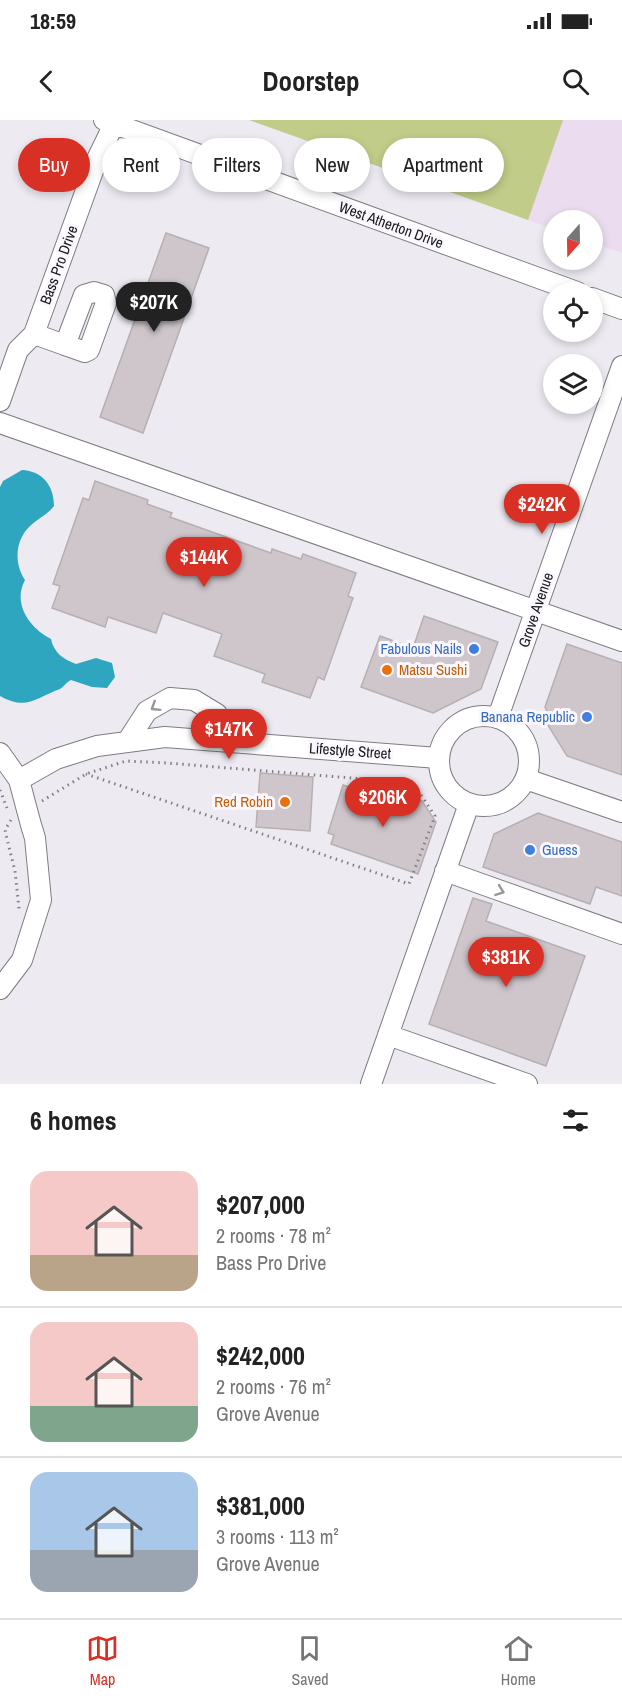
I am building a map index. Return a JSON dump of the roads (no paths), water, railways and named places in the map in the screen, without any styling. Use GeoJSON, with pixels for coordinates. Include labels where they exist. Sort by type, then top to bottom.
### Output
{"type":"FeatureCollection","features":[{"type":"Feature","properties":{"kind":"street","name":"West Atherton Drive"},"geometry":{"type":"LineString","coordinates":[[111,121],[550,282]]}},
{"type":"Feature","properties":{"kind":"street","name":"Bass Pro Drive"},"geometry":{"type":"LineString","coordinates":[[0,401],[18,350],[34,334],[111,121]]}},
{"type":"Feature","properties":{"kind":"street"},"geometry":{"type":"LineString","coordinates":[[603,302],[622,309]]}},
{"type":"Feature","properties":{"kind":"street"},"geometry":{"type":"LineString","coordinates":[[34,334],[65,345]]}},
{"type":"Feature","properties":{"kind":"street","name":"Grove Avenue"},"geometry":{"type":"LineString","coordinates":[[498,717],[622,366]]}},
{"type":"Feature","properties":{"kind":"street"},"geometry":{"type":"LineString","coordinates":[[0,423],[622,641]]}},
{"type":"Feature","properties":{"kind":"street"},"geometry":{"type":"LineString","coordinates":[[127,742],[147,711],[170,698],[194,700],[217,714],[232,742]]}},
{"type":"Feature","properties":{"kind":"street"},"geometry":{"type":"LineString","coordinates":[[482,715],[498,717],[519,731],[526,745],[529,764],[525,779],[514,795],[500,803],[485,806],[469,804],[448,789],[440,774],[438,758],[445,736],[466,719],[482,715]]}},
{"type":"Feature","properties":{"kind":"street","name":"Lifestyle Street"},"geometry":{"type":"LineString","coordinates":[[19,780],[56,759],[97,746],[165,736],[438,758]]}},
{"type":"Feature","properties":{"kind":"street"},"geometry":{"type":"LineString","coordinates":[[0,753],[19,780],[35,838],[41,900],[22,960],[0,989]]}},
{"type":"Feature","properties":{"kind":"street"},"geometry":{"type":"LineString","coordinates":[[525,779],[622,812]]}},
{"type":"Feature","properties":{"kind":"street"},"geometry":{"type":"LineString","coordinates":[[371,1084],[469,804]]}},
{"type":"Feature","properties":{"kind":"street"},"geometry":{"type":"LineString","coordinates":[[445,872],[622,934]]}},
{"type":"Feature","properties":{"kind":"street"},"geometry":{"type":"LineString","coordinates":[[388,1035],[527,1084]]}},
{"type":"Feature","properties":{"kind":"water"},"geometry":{"type":"Polygon","coordinates":[[[22,470],[35,473],[46,480],[52,492],[54,506],[29,527],[19,546],[19,567],[25,580],[21,598],[25,614],[36,629],[51,639],[54,648],[63,658],[76,664],[96,658],[112,663],[115,677],[107,688],[92,687],[71,680],[60,689],[31,702],[17,702],[0,696],[0,487],[3,481],[22,470]]]}},
{"type":"Feature","properties":{"kind":"place","name":"Fabulous Nails"},"geometry":{"type":"Point","coordinates":[474,649]}},
{"type":"Feature","properties":{"kind":"place","name":"Matsu Sushi"},"geometry":{"type":"Point","coordinates":[387,670]}},
{"type":"Feature","properties":{"kind":"place","name":"Banana Republic"},"geometry":{"type":"Point","coordinates":[587,717]}},
{"type":"Feature","properties":{"kind":"place","name":"Red Robin"},"geometry":{"type":"Point","coordinates":[285,802]}},
{"type":"Feature","properties":{"kind":"place","name":"Guess"},"geometry":{"type":"Point","coordinates":[530,850]}}]}
